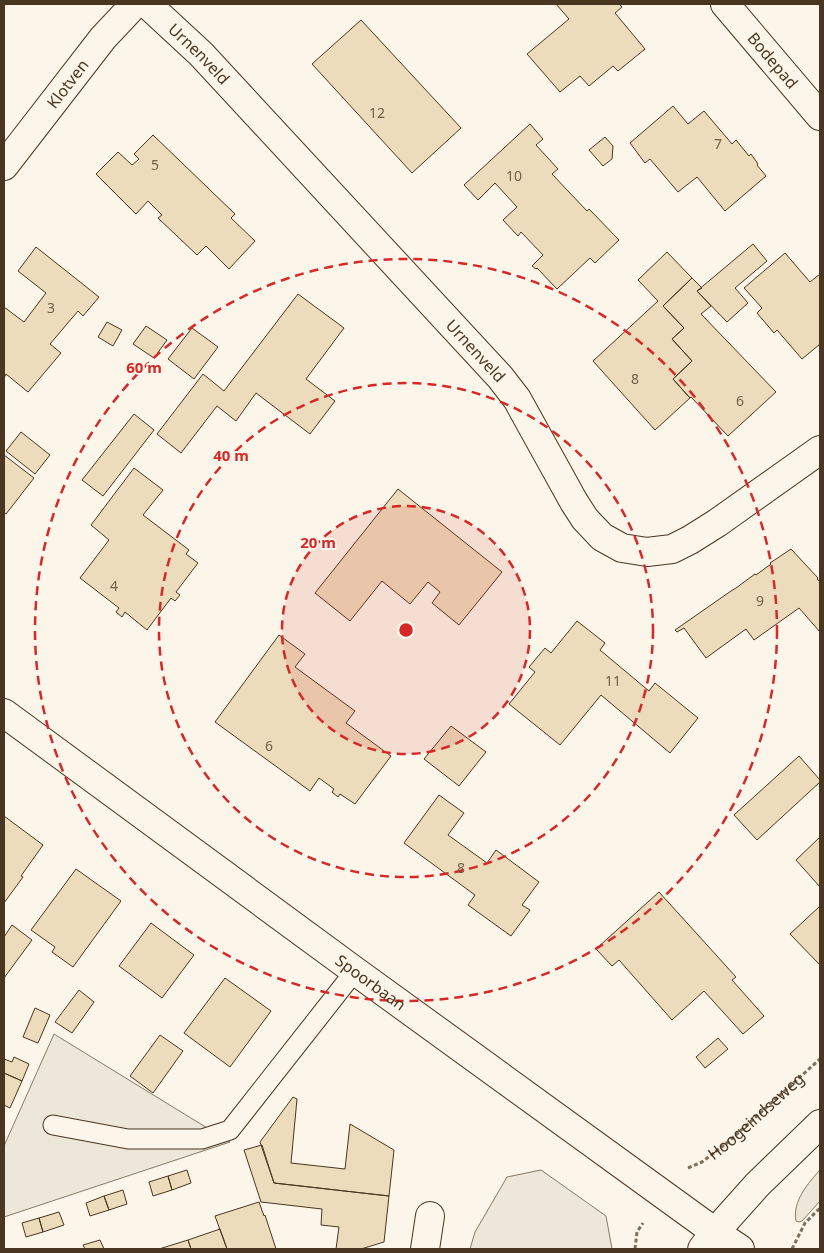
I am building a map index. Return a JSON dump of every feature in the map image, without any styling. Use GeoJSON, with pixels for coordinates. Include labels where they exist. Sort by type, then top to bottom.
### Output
{"type":"FeatureCollection","features":[{"type":"Feature","properties":{"kind":"street","name":"Klotven"},"geometry":{"type":"LineString","coordinates":[[4,166],[103,38],[135,4]]}},
{"type":"Feature","properties":{"kind":"street","name":"Urnenveld"},"geometry":{"type":"LineString","coordinates":[[147,4],[201,54],[500,377],[517,399],[574,502],[585,519],[602,537],[622,548],[647,552],[672,548],[690,540],[717,523],[820,450]]}},
{"type":"Feature","properties":{"kind":"street","name":"Bodepad"},"geometry":{"type":"LineString","coordinates":[[725,4],[820,116]]}},
{"type":"Feature","properties":{"kind":"street","name":"Spoorbaan"},"geometry":{"type":"LineString","coordinates":[[4,712],[355,971],[708,1240],[740,1249]]}},
{"type":"Feature","properties":{"kind":"street"},"geometry":{"type":"LineString","coordinates":[[708,1240],[757,1185],[820,1124]]}},
{"type":"Feature","properties":{"kind":"street"},"geometry":{"type":"LineString","coordinates":[[426,1249],[430,1216]]}},
{"type":"Feature","properties":{"kind":"lane"},"geometry":{"type":"LineString","coordinates":[[53,1125],[128,1139],[202,1139],[230,1130],[355,971]]}},
{"type":"Feature","properties":{"kind":"path","name":"Hoogeindseweg"},"geometry":{"type":"LineString","coordinates":[[688,1168],[702,1162],[728,1142],[820,1059]]}},
{"type":"Feature","properties":{"kind":"path"},"geometry":{"type":"LineString","coordinates":[[792,1249],[805,1223],[820,1208]]}},
{"type":"Feature","properties":{"kind":"shaded area"},"geometry":{"type":"Polygon","coordinates":[[[54,1034],[230,1142],[4,1217],[4,1146],[54,1034]]]}},
{"type":"Feature","properties":{"kind":"shaded area"},"geometry":{"type":"Polygon","coordinates":[[[541,1170],[606,1216],[612,1249],[470,1249],[475,1232],[507,1177],[541,1170]]]}},
{"type":"Feature","properties":{"kind":"shaded area"},"geometry":{"type":"Polygon","coordinates":[[[820,1170],[820,1201],[802,1221],[796,1221],[796,1207],[802,1193],[820,1170]]]}},
{"type":"Feature","properties":{"kind":"building"},"geometry":{"type":"Polygon","coordinates":[[[556,4],[619,4],[622,7],[615,13],[645,49],[618,71],[613,66],[589,86],[580,76],[560,92],[527,54],[569,19],[556,4]]]}},
{"type":"Feature","properties":{"kind":"building"},"geometry":{"type":"Polygon","coordinates":[[[361,20],[461,128],[412,173],[312,64],[361,20]]]}},
{"type":"Feature","properties":{"kind":"building"},"geometry":{"type":"Polygon","coordinates":[[[673,106],[688,124],[704,111],[732,144],[736,140],[749,156],[751,154],[766,176],[725,211],[697,177],[678,192],[650,159],[645,163],[630,143],[673,106]]]}},
{"type":"Feature","properties":{"kind":"building"},"geometry":{"type":"Polygon","coordinates":[[[530,124],[543,139],[536,145],[558,169],[552,174],[587,211],[589,209],[619,240],[595,263],[590,258],[557,289],[537,268],[532,266],[543,255],[521,232],[518,236],[503,220],[517,207],[495,183],[478,200],[464,185],[530,124]]]}},
{"type":"Feature","properties":{"kind":"building"},"geometry":{"type":"Polygon","coordinates":[[[153,135],[235,214],[231,218],[255,241],[229,269],[206,246],[197,255],[158,218],[162,215],[148,201],[136,214],[96,174],[118,152],[132,165],[139,159],[134,154],[153,135]]]}},
{"type":"Feature","properties":{"kind":"building"},"geometry":{"type":"Polygon","coordinates":[[[605,137],[613,146],[612,159],[603,166],[589,150],[605,137]]]}},
{"type":"Feature","properties":{"kind":"building"},"geometry":{"type":"Polygon","coordinates":[[[753,244],[767,261],[735,288],[748,303],[727,322],[697,291],[753,244]]]}},
{"type":"Feature","properties":{"kind":"building"},"geometry":{"type":"Polygon","coordinates":[[[36,247],[99,297],[83,316],[78,311],[50,344],[61,353],[28,392],[6,374],[4,378],[4,307],[24,322],[46,293],[18,271],[36,247]]]}},
{"type":"Feature","properties":{"kind":"building"},"geometry":{"type":"Polygon","coordinates":[[[667,252],[692,278],[663,306],[684,328],[672,339],[692,361],[673,379],[690,398],[655,430],[593,361],[658,301],[638,280],[667,252]]]}},
{"type":"Feature","properties":{"kind":"building"},"geometry":{"type":"Polygon","coordinates":[[[785,253],[810,282],[820,274],[820,344],[802,359],[777,330],[774,333],[757,313],[762,308],[744,288],[785,253]]]}},
{"type":"Feature","properties":{"kind":"building"},"geometry":{"type":"Polygon","coordinates":[[[692,278],[702,288],[697,291],[711,306],[701,314],[776,392],[728,436],[673,379],[692,361],[672,339],[684,328],[663,306],[692,278]]]}},
{"type":"Feature","properties":{"kind":"building"},"geometry":{"type":"Polygon","coordinates":[[[298,294],[344,328],[306,379],[335,401],[310,434],[256,393],[236,421],[217,406],[181,453],[157,434],[203,374],[224,391],[298,294]]]}},
{"type":"Feature","properties":{"kind":"building"},"geometry":{"type":"Polygon","coordinates":[[[107,322],[122,330],[113,346],[98,337],[107,322]]]}},
{"type":"Feature","properties":{"kind":"building"},"geometry":{"type":"Polygon","coordinates":[[[146,326],[167,340],[154,358],[133,344],[146,326]]]}},
{"type":"Feature","properties":{"kind":"building"},"geometry":{"type":"Polygon","coordinates":[[[192,328],[218,347],[194,379],[168,359],[192,328]]]}},
{"type":"Feature","properties":{"kind":"building"},"geometry":{"type":"Polygon","coordinates":[[[134,414],[154,430],[103,496],[82,480],[134,414]]]}},
{"type":"Feature","properties":{"kind":"building"},"geometry":{"type":"Polygon","coordinates":[[[21,432],[50,455],[35,474],[6,451],[21,432]]]}},
{"type":"Feature","properties":{"kind":"building"},"geometry":{"type":"Polygon","coordinates":[[[4,455],[34,478],[6,514],[4,512],[4,455]]]}},
{"type":"Feature","properties":{"kind":"building"},"geometry":{"type":"Polygon","coordinates":[[[134,468],[163,490],[143,515],[189,550],[186,554],[198,563],[176,592],[180,595],[175,601],[171,598],[147,630],[125,612],[122,617],[116,612],[119,608],[80,578],[109,540],[91,525],[134,468]]]}},
{"type":"Feature","properties":{"kind":"building"},"geometry":{"type":"Polygon","coordinates":[[[398,489],[502,572],[459,625],[432,603],[440,592],[428,582],[410,604],[382,581],[350,621],[315,593],[398,489]]]}},
{"type":"Feature","properties":{"kind":"building"},"geometry":{"type":"Polygon","coordinates":[[[791,549],[820,582],[820,632],[799,608],[754,640],[746,629],[706,658],[684,628],[677,632],[675,630],[756,575],[791,549]]]}},
{"type":"Feature","properties":{"kind":"building"},"geometry":{"type":"Polygon","coordinates":[[[577,621],[605,643],[600,650],[649,691],[655,683],[698,718],[670,753],[601,695],[560,745],[509,704],[535,672],[529,667],[545,648],[551,653],[577,621]]]}},
{"type":"Feature","properties":{"kind":"building"},"geometry":{"type":"Polygon","coordinates":[[[279,635],[305,654],[295,667],[355,711],[346,723],[391,756],[355,804],[340,794],[338,797],[332,792],[334,789],[319,778],[310,791],[215,722],[279,635]]]}},
{"type":"Feature","properties":{"kind":"building"},"geometry":{"type":"Polygon","coordinates":[[[451,726],[486,752],[459,786],[424,759],[451,726]]]}},
{"type":"Feature","properties":{"kind":"building"},"geometry":{"type":"Polygon","coordinates":[[[799,756],[820,782],[757,840],[734,815],[799,756]]]}},
{"type":"Feature","properties":{"kind":"building"},"geometry":{"type":"Polygon","coordinates":[[[439,795],[464,813],[448,835],[487,863],[496,850],[539,882],[522,905],[530,910],[511,936],[468,905],[475,895],[404,843],[439,795]]]}},
{"type":"Feature","properties":{"kind":"building"},"geometry":{"type":"Polygon","coordinates":[[[4,816],[43,845],[4,903],[4,816]]]}},
{"type":"Feature","properties":{"kind":"building"},"geometry":{"type":"Polygon","coordinates":[[[820,837],[820,887],[796,860],[820,837]]]}},
{"type":"Feature","properties":{"kind":"building"},"geometry":{"type":"Polygon","coordinates":[[[76,869],[121,901],[73,967],[52,952],[55,947],[31,930],[76,869]]]}},
{"type":"Feature","properties":{"kind":"building"},"geometry":{"type":"Polygon","coordinates":[[[659,892],[736,977],[732,980],[764,1016],[743,1034],[704,991],[672,1020],[619,960],[612,966],[596,949],[659,892]]]}},
{"type":"Feature","properties":{"kind":"building"},"geometry":{"type":"Polygon","coordinates":[[[820,906],[820,963],[819,964],[790,934],[820,906]]]}},
{"type":"Feature","properties":{"kind":"building"},"geometry":{"type":"Polygon","coordinates":[[[151,923],[194,955],[162,998],[119,966],[151,923]]]}},
{"type":"Feature","properties":{"kind":"building"},"geometry":{"type":"Polygon","coordinates":[[[12,925],[32,940],[4,978],[4,937],[12,925]]]}},
{"type":"Feature","properties":{"kind":"building"},"geometry":{"type":"Polygon","coordinates":[[[225,978],[271,1011],[230,1067],[184,1033],[225,978]]]}},
{"type":"Feature","properties":{"kind":"building"},"geometry":{"type":"Polygon","coordinates":[[[79,990],[94,1002],[72,1033],[55,1022],[79,990]]]}},
{"type":"Feature","properties":{"kind":"building"},"geometry":{"type":"Polygon","coordinates":[[[35,1008],[50,1015],[38,1043],[23,1037],[35,1008]]]}},
{"type":"Feature","properties":{"kind":"building"},"geometry":{"type":"Polygon","coordinates":[[[160,1035],[183,1051],[153,1093],[130,1076],[160,1035]]]}},
{"type":"Feature","properties":{"kind":"building"},"geometry":{"type":"Polygon","coordinates":[[[718,1038],[728,1049],[705,1068],[696,1057],[718,1038]]]}},
{"type":"Feature","properties":{"kind":"building"},"geometry":{"type":"Polygon","coordinates":[[[14,1057],[29,1064],[22,1081],[4,1073],[4,1059],[12,1062],[14,1057]]]}},
{"type":"Feature","properties":{"kind":"building"},"geometry":{"type":"Polygon","coordinates":[[[4,1073],[22,1081],[10,1108],[4,1105],[4,1073]]]}},
{"type":"Feature","properties":{"kind":"building"},"geometry":{"type":"Polygon","coordinates":[[[293,1097],[297,1099],[291,1163],[345,1169],[350,1124],[394,1150],[389,1196],[274,1183],[260,1142],[293,1097]]]}},
{"type":"Feature","properties":{"kind":"building"},"geometry":{"type":"Polygon","coordinates":[[[262,1145],[274,1183],[389,1196],[384,1242],[361,1249],[336,1249],[339,1227],[321,1225],[322,1209],[261,1202],[244,1150],[262,1145]]]}},
{"type":"Feature","properties":{"kind":"building"},"geometry":{"type":"Polygon","coordinates":[[[187,1170],[191,1183],[172,1190],[168,1176],[187,1170]]]}},
{"type":"Feature","properties":{"kind":"building"},"geometry":{"type":"Polygon","coordinates":[[[168,1176],[172,1190],[153,1196],[149,1182],[168,1176]]]}},
{"type":"Feature","properties":{"kind":"building"},"geometry":{"type":"Polygon","coordinates":[[[123,1190],[127,1204],[109,1210],[104,1196],[123,1190]]]}},
{"type":"Feature","properties":{"kind":"building"},"geometry":{"type":"Polygon","coordinates":[[[104,1196],[109,1210],[90,1216],[86,1203],[104,1196]]]}},
{"type":"Feature","properties":{"kind":"building"},"geometry":{"type":"Polygon","coordinates":[[[259,1202],[276,1249],[227,1249],[215,1216],[259,1202]]]}},
{"type":"Feature","properties":{"kind":"building"},"geometry":{"type":"Polygon","coordinates":[[[59,1212],[64,1225],[43,1232],[39,1218],[59,1212]]]}},
{"type":"Feature","properties":{"kind":"building"},"geometry":{"type":"Polygon","coordinates":[[[39,1218],[43,1232],[26,1237],[22,1223],[39,1218]]]}},
{"type":"Feature","properties":{"kind":"building"},"geometry":{"type":"Polygon","coordinates":[[[220,1229],[227,1249],[191,1249],[188,1240],[220,1229]]]}},
{"type":"Feature","properties":{"kind":"building"},"geometry":{"type":"Polygon","coordinates":[[[100,1240],[104,1249],[85,1249],[83,1245],[100,1240]]]}},
{"type":"Feature","properties":{"kind":"building"},"geometry":{"type":"Polygon","coordinates":[[[188,1240],[191,1249],[159,1249],[188,1240]]]}}]}
